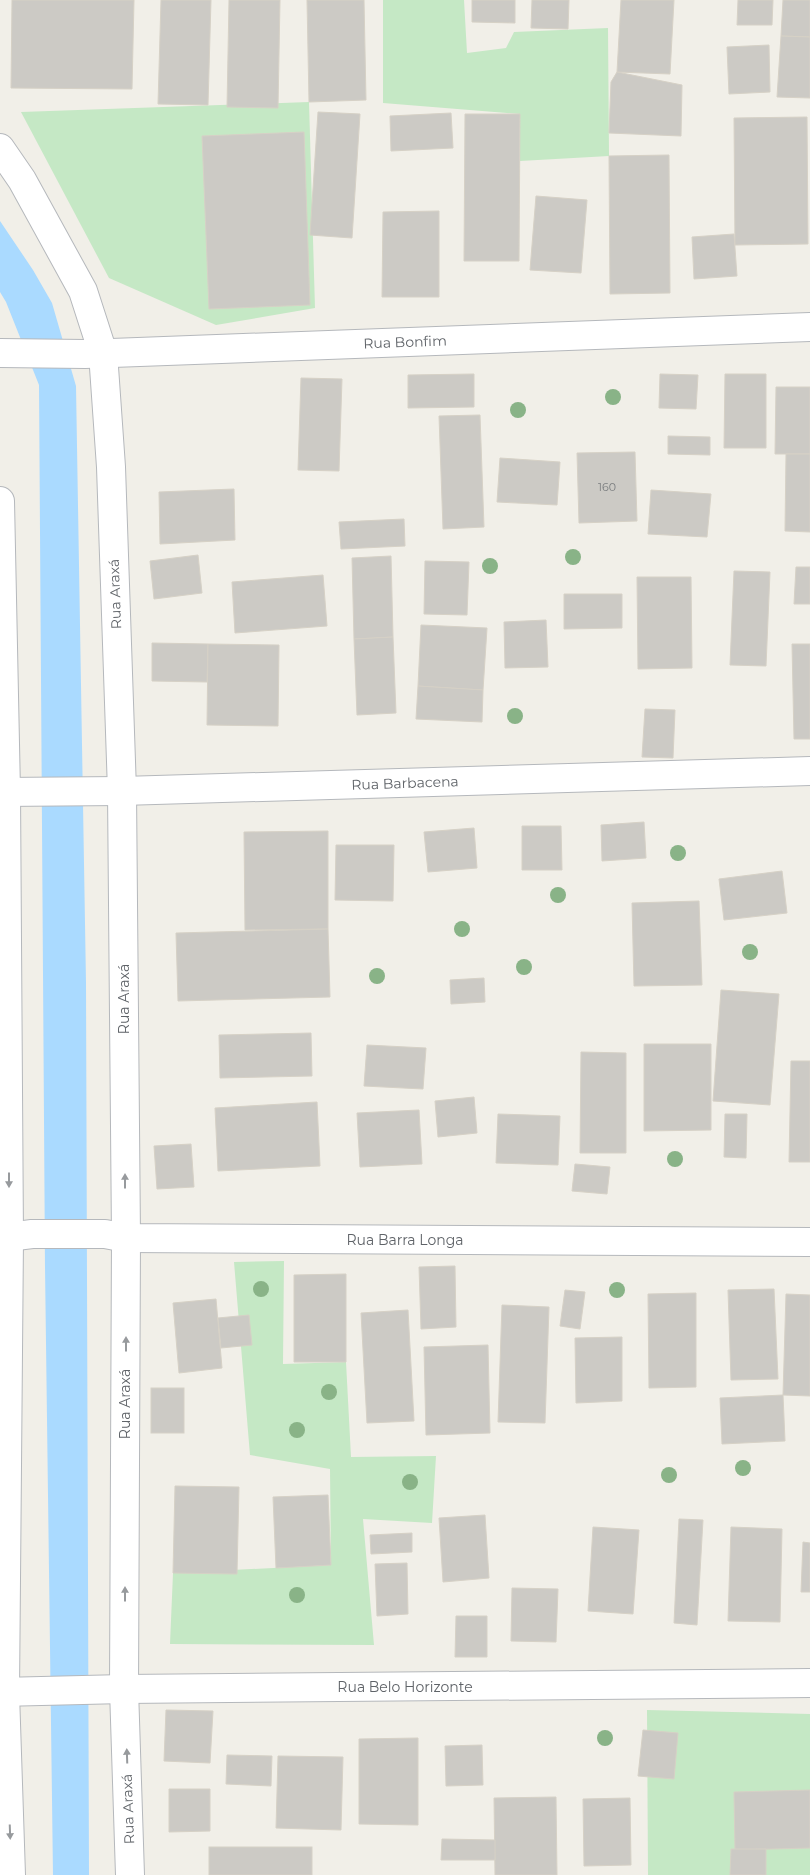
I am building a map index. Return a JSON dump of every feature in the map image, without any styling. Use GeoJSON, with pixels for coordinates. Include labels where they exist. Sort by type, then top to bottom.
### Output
{"type":"FeatureCollection","features":[{"type":"Feature","properties":{"kind":"street","name":"Rua Araxá"},"geometry":{"type":"LineString","coordinates":[[0,148],[22,180],[83,291],[111,466],[115,1236],[112,1689],[130,1875]]}},
{"type":"Feature","properties":{"kind":"street","name":"Rua Bonfim"},"geometry":{"type":"LineString","coordinates":[[7,354],[94,353],[810,327]]}},
{"type":"Feature","properties":{"kind":"street"},"geometry":{"type":"LineString","coordinates":[[0,501],[11,792],[14,1237],[2,1692],[11,1875]]}},
{"type":"Feature","properties":{"kind":"street","name":"Rua Barbacena"},"geometry":{"type":"LineString","coordinates":[[11,792],[112,791],[810,771]]}},
{"type":"Feature","properties":{"kind":"street","name":"Rua Barra Longa"},"geometry":{"type":"LineString","coordinates":[[14,1237],[115,1236],[810,1242]]}},
{"type":"Feature","properties":{"kind":"street","name":"Rua Belo Horizonte"},"geometry":{"type":"LineString","coordinates":[[2,1692],[112,1689],[810,1683]]}},
{"type":"Feature","properties":{"kind":"green space"},"geometry":{"type":"Polygon","coordinates":[[[383,0],[464,0],[467,53],[506,48],[514,32],[608,28],[609,156],[520,161],[520,114],[383,103],[383,0]]]}},
{"type":"Feature","properties":{"kind":"green space"},"geometry":{"type":"Polygon","coordinates":[[[309,102],[315,308],[216,325],[109,278],[21,112],[309,102]]]}},
{"type":"Feature","properties":{"kind":"green space"},"geometry":{"type":"Polygon","coordinates":[[[284,1261],[283,1364],[346,1362],[351,1457],[436,1456],[432,1523],[363,1519],[374,1645],[170,1644],[173,1573],[331,1565],[330,1469],[250,1455],[234,1262],[284,1261]]]}},
{"type":"Feature","properties":{"kind":"green space"},"geometry":{"type":"Polygon","coordinates":[[[647,1710],[810,1714],[810,1875],[648,1875],[647,1710]]]}},
{"type":"Feature","properties":{"kind":"water"},"geometry":{"type":"Polygon","coordinates":[[[0,221],[33,270],[52,303],[76,386],[86,983],[89,1875],[53,1875],[45,1267],[39,385],[6,302],[0,292],[0,221]]]}},
{"type":"Feature","properties":{"kind":"building"},"geometry":{"type":"Polygon","coordinates":[[[12,0],[134,0],[132,89],[11,88],[12,0]]]}},
{"type":"Feature","properties":{"kind":"building"},"geometry":{"type":"Polygon","coordinates":[[[161,0],[211,0],[208,105],[158,104],[161,0]]]}},
{"type":"Feature","properties":{"kind":"building"},"geometry":{"type":"Polygon","coordinates":[[[229,0],[280,0],[278,108],[227,107],[229,0]]]}},
{"type":"Feature","properties":{"kind":"building"},"geometry":{"type":"Polygon","coordinates":[[[307,0],[364,0],[366,100],[309,102],[307,0]]]}},
{"type":"Feature","properties":{"kind":"building"},"geometry":{"type":"Polygon","coordinates":[[[472,0],[515,0],[515,23],[472,22],[472,0]]]}},
{"type":"Feature","properties":{"kind":"building"},"geometry":{"type":"Polygon","coordinates":[[[532,0],[569,0],[568,29],[531,28],[532,0]]]}},
{"type":"Feature","properties":{"kind":"building"},"geometry":{"type":"Polygon","coordinates":[[[621,0],[674,0],[670,74],[617,72],[621,0]]]}},
{"type":"Feature","properties":{"kind":"building"},"geometry":{"type":"Polygon","coordinates":[[[738,0],[773,0],[772,25],[737,25],[738,0]]]}},
{"type":"Feature","properties":{"kind":"building"},"geometry":{"type":"Polygon","coordinates":[[[783,0],[810,0],[810,37],[781,36],[783,0]]]}},
{"type":"Feature","properties":{"kind":"building"},"geometry":{"type":"Polygon","coordinates":[[[781,36],[810,37],[810,98],[777,97],[781,36]]]}},
{"type":"Feature","properties":{"kind":"building"},"geometry":{"type":"Polygon","coordinates":[[[769,45],[770,92],[729,94],[727,47],[769,45]]]}},
{"type":"Feature","properties":{"kind":"building"},"geometry":{"type":"Polygon","coordinates":[[[617,72],[682,85],[681,136],[609,133],[611,82],[617,72]]]}},
{"type":"Feature","properties":{"kind":"building"},"geometry":{"type":"Polygon","coordinates":[[[318,112],[360,114],[352,238],[310,235],[318,112]]]}},
{"type":"Feature","properties":{"kind":"building"},"geometry":{"type":"Polygon","coordinates":[[[451,113],[453,148],[391,151],[390,116],[451,113]]]}},
{"type":"Feature","properties":{"kind":"building"},"geometry":{"type":"Polygon","coordinates":[[[465,114],[520,114],[519,261],[464,261],[465,114]]]}},
{"type":"Feature","properties":{"kind":"building"},"geometry":{"type":"Polygon","coordinates":[[[807,117],[808,244],[735,245],[734,118],[807,117]]]}},
{"type":"Feature","properties":{"kind":"building"},"geometry":{"type":"Polygon","coordinates":[[[304,132],[310,305],[209,309],[202,136],[304,132]]]}},
{"type":"Feature","properties":{"kind":"building"},"geometry":{"type":"Polygon","coordinates":[[[669,155],[670,293],[610,294],[609,156],[669,155]]]}},
{"type":"Feature","properties":{"kind":"building"},"geometry":{"type":"Polygon","coordinates":[[[536,196],[587,200],[581,273],[530,270],[536,196]]]}},
{"type":"Feature","properties":{"kind":"building"},"geometry":{"type":"Polygon","coordinates":[[[439,211],[439,297],[382,297],[383,212],[439,211]]]}},
{"type":"Feature","properties":{"kind":"building"},"geometry":{"type":"Polygon","coordinates":[[[734,234],[737,276],[694,279],[692,237],[734,234]]]}},
{"type":"Feature","properties":{"kind":"building"},"geometry":{"type":"Polygon","coordinates":[[[474,374],[474,407],[408,408],[408,375],[474,374]]]}},
{"type":"Feature","properties":{"kind":"building"},"geometry":{"type":"Polygon","coordinates":[[[660,374],[698,375],[696,409],[659,408],[660,374]]]}},
{"type":"Feature","properties":{"kind":"building"},"geometry":{"type":"Polygon","coordinates":[[[725,374],[766,374],[766,448],[724,448],[725,374]]]}},
{"type":"Feature","properties":{"kind":"building"},"geometry":{"type":"Polygon","coordinates":[[[301,378],[342,379],[339,471],[298,470],[301,378]]]}},
{"type":"Feature","properties":{"kind":"building"},"geometry":{"type":"Polygon","coordinates":[[[776,387],[810,387],[810,454],[775,454],[776,387]]]}},
{"type":"Feature","properties":{"kind":"building"},"geometry":{"type":"Polygon","coordinates":[[[480,415],[484,527],[443,529],[439,416],[480,415]]]}},
{"type":"Feature","properties":{"kind":"building"},"geometry":{"type":"Polygon","coordinates":[[[668,436],[710,437],[710,455],[668,454],[668,436]]]}},
{"type":"Feature","properties":{"kind":"building"},"geometry":{"type":"Polygon","coordinates":[[[635,452],[637,521],[579,523],[577,453],[635,452]]]}},
{"type":"Feature","properties":{"kind":"building"},"geometry":{"type":"Polygon","coordinates":[[[786,454],[810,454],[810,532],[785,531],[786,454]]]}},
{"type":"Feature","properties":{"kind":"building"},"geometry":{"type":"Polygon","coordinates":[[[500,458],[560,462],[557,505],[497,502],[500,458]]]}},
{"type":"Feature","properties":{"kind":"building"},"geometry":{"type":"Polygon","coordinates":[[[234,489],[235,540],[160,544],[159,492],[234,489]]]}},
{"type":"Feature","properties":{"kind":"building"},"geometry":{"type":"Polygon","coordinates":[[[651,490],[711,494],[707,537],[648,534],[651,490]]]}},
{"type":"Feature","properties":{"kind":"building"},"geometry":{"type":"Polygon","coordinates":[[[404,519],[405,546],[341,549],[339,522],[404,519]]]}},
{"type":"Feature","properties":{"kind":"building"},"geometry":{"type":"Polygon","coordinates":[[[198,555],[202,593],[154,599],[150,561],[198,555]]]}},
{"type":"Feature","properties":{"kind":"building"},"geometry":{"type":"Polygon","coordinates":[[[391,556],[393,637],[354,639],[352,558],[391,556]]]}},
{"type":"Feature","properties":{"kind":"building"},"geometry":{"type":"Polygon","coordinates":[[[425,561],[469,562],[467,615],[424,614],[425,561]]]}},
{"type":"Feature","properties":{"kind":"building"},"geometry":{"type":"Polygon","coordinates":[[[796,567],[810,567],[810,604],[794,604],[796,567]]]}},
{"type":"Feature","properties":{"kind":"building"},"geometry":{"type":"Polygon","coordinates":[[[734,571],[770,572],[766,666],[730,665],[734,571]]]}},
{"type":"Feature","properties":{"kind":"building"},"geometry":{"type":"Polygon","coordinates":[[[323,575],[327,626],[235,633],[232,582],[323,575]]]}},
{"type":"Feature","properties":{"kind":"building"},"geometry":{"type":"Polygon","coordinates":[[[637,577],[691,577],[692,668],[638,669],[637,577]]]}},
{"type":"Feature","properties":{"kind":"building"},"geometry":{"type":"Polygon","coordinates":[[[564,594],[622,594],[622,628],[564,629],[564,594]]]}},
{"type":"Feature","properties":{"kind":"building"},"geometry":{"type":"Polygon","coordinates":[[[546,620],[548,667],[505,668],[504,622],[546,620]]]}},
{"type":"Feature","properties":{"kind":"building"},"geometry":{"type":"Polygon","coordinates":[[[421,625],[487,628],[483,690],[418,686],[421,625]]]}},
{"type":"Feature","properties":{"kind":"building"},"geometry":{"type":"Polygon","coordinates":[[[393,637],[396,713],[357,715],[354,639],[393,637]]]}},
{"type":"Feature","properties":{"kind":"building"},"geometry":{"type":"Polygon","coordinates":[[[152,643],[208,644],[207,682],[152,681],[152,643]]]}},
{"type":"Feature","properties":{"kind":"building"},"geometry":{"type":"Polygon","coordinates":[[[208,644],[279,645],[278,726],[207,725],[208,644]]]}},
{"type":"Feature","properties":{"kind":"building"},"geometry":{"type":"Polygon","coordinates":[[[792,644],[810,644],[810,739],[794,739],[792,644]]]}},
{"type":"Feature","properties":{"kind":"building"},"geometry":{"type":"Polygon","coordinates":[[[418,686],[483,690],[482,722],[416,719],[418,686]]]}},
{"type":"Feature","properties":{"kind":"building"},"geometry":{"type":"Polygon","coordinates":[[[645,709],[675,710],[673,758],[642,757],[645,709]]]}},
{"type":"Feature","properties":{"kind":"building"},"geometry":{"type":"Polygon","coordinates":[[[644,822],[646,858],[602,861],[601,825],[644,822]]]}},
{"type":"Feature","properties":{"kind":"building"},"geometry":{"type":"Polygon","coordinates":[[[522,826],[561,826],[562,870],[522,870],[522,826]]]}},
{"type":"Feature","properties":{"kind":"building"},"geometry":{"type":"Polygon","coordinates":[[[474,828],[477,868],[428,872],[424,832],[474,828]]]}},
{"type":"Feature","properties":{"kind":"building"},"geometry":{"type":"Polygon","coordinates":[[[328,831],[328,929],[245,930],[244,832],[328,831]]]}},
{"type":"Feature","properties":{"kind":"building"},"geometry":{"type":"Polygon","coordinates":[[[336,845],[394,845],[393,901],[335,900],[336,845]]]}},
{"type":"Feature","properties":{"kind":"building"},"geometry":{"type":"Polygon","coordinates":[[[782,871],[787,913],[724,920],[719,879],[782,871]]]}},
{"type":"Feature","properties":{"kind":"building"},"geometry":{"type":"Polygon","coordinates":[[[699,901],[702,985],[634,986],[632,903],[699,901]]]}},
{"type":"Feature","properties":{"kind":"building"},"geometry":{"type":"Polygon","coordinates":[[[328,929],[330,997],[178,1001],[176,933],[328,929]]]}},
{"type":"Feature","properties":{"kind":"building"},"geometry":{"type":"Polygon","coordinates":[[[484,978],[485,1002],[451,1004],[450,980],[484,978]]]}},
{"type":"Feature","properties":{"kind":"building"},"geometry":{"type":"Polygon","coordinates":[[[721,990],[779,994],[770,1105],[713,1101],[721,990]]]}},
{"type":"Feature","properties":{"kind":"building"},"geometry":{"type":"Polygon","coordinates":[[[311,1033],[312,1076],[220,1078],[219,1035],[311,1033]]]}},
{"type":"Feature","properties":{"kind":"building"},"geometry":{"type":"Polygon","coordinates":[[[644,1044],[711,1044],[711,1130],[644,1131],[644,1044]]]}},
{"type":"Feature","properties":{"kind":"building"},"geometry":{"type":"Polygon","coordinates":[[[367,1045],[426,1048],[423,1089],[364,1086],[367,1045]]]}},
{"type":"Feature","properties":{"kind":"building"},"geometry":{"type":"Polygon","coordinates":[[[581,1052],[626,1053],[626,1153],[580,1153],[581,1052]]]}},
{"type":"Feature","properties":{"kind":"building"},"geometry":{"type":"Polygon","coordinates":[[[791,1061],[810,1061],[810,1162],[789,1162],[791,1061]]]}},
{"type":"Feature","properties":{"kind":"building"},"geometry":{"type":"Polygon","coordinates":[[[474,1097],[477,1133],[438,1137],[435,1101],[474,1097]]]}},
{"type":"Feature","properties":{"kind":"building"},"geometry":{"type":"Polygon","coordinates":[[[317,1102],[320,1166],[218,1171],[215,1108],[317,1102]]]}},
{"type":"Feature","properties":{"kind":"building"},"geometry":{"type":"Polygon","coordinates":[[[419,1110],[422,1164],[360,1167],[357,1113],[419,1110]]]}},
{"type":"Feature","properties":{"kind":"building"},"geometry":{"type":"Polygon","coordinates":[[[498,1114],[560,1116],[558,1165],[496,1163],[498,1114]]]}},
{"type":"Feature","properties":{"kind":"building"},"geometry":{"type":"Polygon","coordinates":[[[725,1114],[747,1114],[746,1158],[724,1157],[725,1114]]]}},
{"type":"Feature","properties":{"kind":"building"},"geometry":{"type":"Polygon","coordinates":[[[191,1144],[194,1187],[157,1189],[154,1146],[191,1144]]]}},
{"type":"Feature","properties":{"kind":"building"},"geometry":{"type":"Polygon","coordinates":[[[575,1164],[610,1167],[607,1194],[572,1191],[575,1164]]]}},
{"type":"Feature","properties":{"kind":"building"},"geometry":{"type":"Polygon","coordinates":[[[455,1266],[456,1327],[421,1329],[419,1267],[455,1266]]]}},
{"type":"Feature","properties":{"kind":"building"},"geometry":{"type":"Polygon","coordinates":[[[346,1274],[346,1362],[294,1362],[294,1275],[346,1274]]]}},
{"type":"Feature","properties":{"kind":"building"},"geometry":{"type":"Polygon","coordinates":[[[774,1289],[778,1379],[731,1380],[728,1290],[774,1289]]]}},
{"type":"Feature","properties":{"kind":"building"},"geometry":{"type":"Polygon","coordinates":[[[565,1290],[585,1292],[580,1329],[560,1326],[565,1290]]]}},
{"type":"Feature","properties":{"kind":"building"},"geometry":{"type":"Polygon","coordinates":[[[696,1293],[696,1387],[649,1388],[648,1294],[696,1293]]]}},
{"type":"Feature","properties":{"kind":"building"},"geometry":{"type":"Polygon","coordinates":[[[786,1294],[810,1295],[810,1396],[783,1395],[786,1294]]]}},
{"type":"Feature","properties":{"kind":"building"},"geometry":{"type":"Polygon","coordinates":[[[216,1299],[222,1368],[179,1373],[173,1303],[216,1299]]]}},
{"type":"Feature","properties":{"kind":"building"},"geometry":{"type":"Polygon","coordinates":[[[502,1305],[549,1307],[545,1423],[498,1422],[502,1305]]]}},
{"type":"Feature","properties":{"kind":"building"},"geometry":{"type":"Polygon","coordinates":[[[408,1310],[414,1421],[367,1423],[361,1313],[408,1310]]]}},
{"type":"Feature","properties":{"kind":"building"},"geometry":{"type":"Polygon","coordinates":[[[249,1315],[252,1345],[221,1348],[218,1318],[249,1315]]]}},
{"type":"Feature","properties":{"kind":"building"},"geometry":{"type":"Polygon","coordinates":[[[622,1337],[622,1401],[576,1403],[575,1338],[622,1337]]]}},
{"type":"Feature","properties":{"kind":"building"},"geometry":{"type":"Polygon","coordinates":[[[488,1345],[490,1433],[426,1435],[424,1347],[488,1345]]]}},
{"type":"Feature","properties":{"kind":"building"},"geometry":{"type":"Polygon","coordinates":[[[151,1388],[184,1388],[184,1433],[151,1433],[151,1388]]]}},
{"type":"Feature","properties":{"kind":"building"},"geometry":{"type":"Polygon","coordinates":[[[783,1395],[785,1441],[722,1444],[720,1398],[783,1395]]]}},
{"type":"Feature","properties":{"kind":"building"},"geometry":{"type":"Polygon","coordinates":[[[175,1486],[239,1487],[237,1574],[173,1573],[175,1486]]]}},
{"type":"Feature","properties":{"kind":"building"},"geometry":{"type":"Polygon","coordinates":[[[328,1495],[331,1565],[276,1568],[273,1497],[328,1495]]]}},
{"type":"Feature","properties":{"kind":"building"},"geometry":{"type":"Polygon","coordinates":[[[485,1515],[489,1578],[443,1582],[439,1518],[485,1515]]]}},
{"type":"Feature","properties":{"kind":"building"},"geometry":{"type":"Polygon","coordinates":[[[679,1519],[703,1520],[697,1625],[674,1623],[679,1519]]]}},
{"type":"Feature","properties":{"kind":"building"},"geometry":{"type":"Polygon","coordinates":[[[593,1527],[639,1530],[633,1614],[588,1611],[593,1527]]]}},
{"type":"Feature","properties":{"kind":"building"},"geometry":{"type":"Polygon","coordinates":[[[731,1527],[782,1529],[780,1622],[728,1621],[731,1527]]]}},
{"type":"Feature","properties":{"kind":"building"},"geometry":{"type":"Polygon","coordinates":[[[412,1533],[412,1552],[371,1554],[370,1535],[412,1533]]]}},
{"type":"Feature","properties":{"kind":"building"},"geometry":{"type":"Polygon","coordinates":[[[803,1542],[810,1543],[810,1592],[801,1592],[803,1542]]]}},
{"type":"Feature","properties":{"kind":"building"},"geometry":{"type":"Polygon","coordinates":[[[407,1563],[408,1614],[377,1616],[375,1564],[407,1563]]]}},
{"type":"Feature","properties":{"kind":"building"},"geometry":{"type":"Polygon","coordinates":[[[512,1588],[558,1589],[556,1642],[511,1641],[512,1588]]]}},
{"type":"Feature","properties":{"kind":"building"},"geometry":{"type":"Polygon","coordinates":[[[456,1616],[487,1616],[487,1657],[455,1657],[456,1616]]]}},
{"type":"Feature","properties":{"kind":"building"},"geometry":{"type":"Polygon","coordinates":[[[166,1710],[213,1711],[210,1763],[164,1761],[166,1710]]]}},
{"type":"Feature","properties":{"kind":"building"},"geometry":{"type":"Polygon","coordinates":[[[643,1730],[678,1733],[674,1779],[638,1776],[643,1730]]]}},
{"type":"Feature","properties":{"kind":"building"},"geometry":{"type":"Polygon","coordinates":[[[418,1738],[418,1825],[359,1824],[359,1739],[418,1738]]]}},
{"type":"Feature","properties":{"kind":"building"},"geometry":{"type":"Polygon","coordinates":[[[482,1745],[483,1785],[446,1786],[445,1746],[482,1745]]]}},
{"type":"Feature","properties":{"kind":"building"},"geometry":{"type":"Polygon","coordinates":[[[227,1755],[272,1756],[271,1786],[226,1784],[227,1755]]]}},
{"type":"Feature","properties":{"kind":"building"},"geometry":{"type":"Polygon","coordinates":[[[278,1756],[343,1757],[341,1830],[276,1828],[278,1756]]]}},
{"type":"Feature","properties":{"kind":"building"},"geometry":{"type":"Polygon","coordinates":[[[169,1789],[210,1789],[210,1831],[169,1832],[169,1789]]]}},
{"type":"Feature","properties":{"kind":"building"},"geometry":{"type":"Polygon","coordinates":[[[810,1790],[810,1848],[735,1850],[734,1792],[810,1790]]]}},
{"type":"Feature","properties":{"kind":"building"},"geometry":{"type":"Polygon","coordinates":[[[556,1797],[557,1875],[495,1875],[494,1798],[556,1797]]]}},
{"type":"Feature","properties":{"kind":"building"},"geometry":{"type":"Polygon","coordinates":[[[630,1798],[631,1865],[584,1866],[583,1799],[630,1798]]]}},
{"type":"Feature","properties":{"kind":"building"},"geometry":{"type":"Polygon","coordinates":[[[442,1839],[495,1840],[495,1860],[441,1860],[442,1839]]]}},
{"type":"Feature","properties":{"kind":"building"},"geometry":{"type":"Polygon","coordinates":[[[209,1847],[312,1847],[312,1875],[209,1875],[209,1847]]]}},
{"type":"Feature","properties":{"kind":"building"},"geometry":{"type":"Polygon","coordinates":[[[731,1849],[766,1849],[766,1875],[730,1875],[731,1849]]]}}]}
